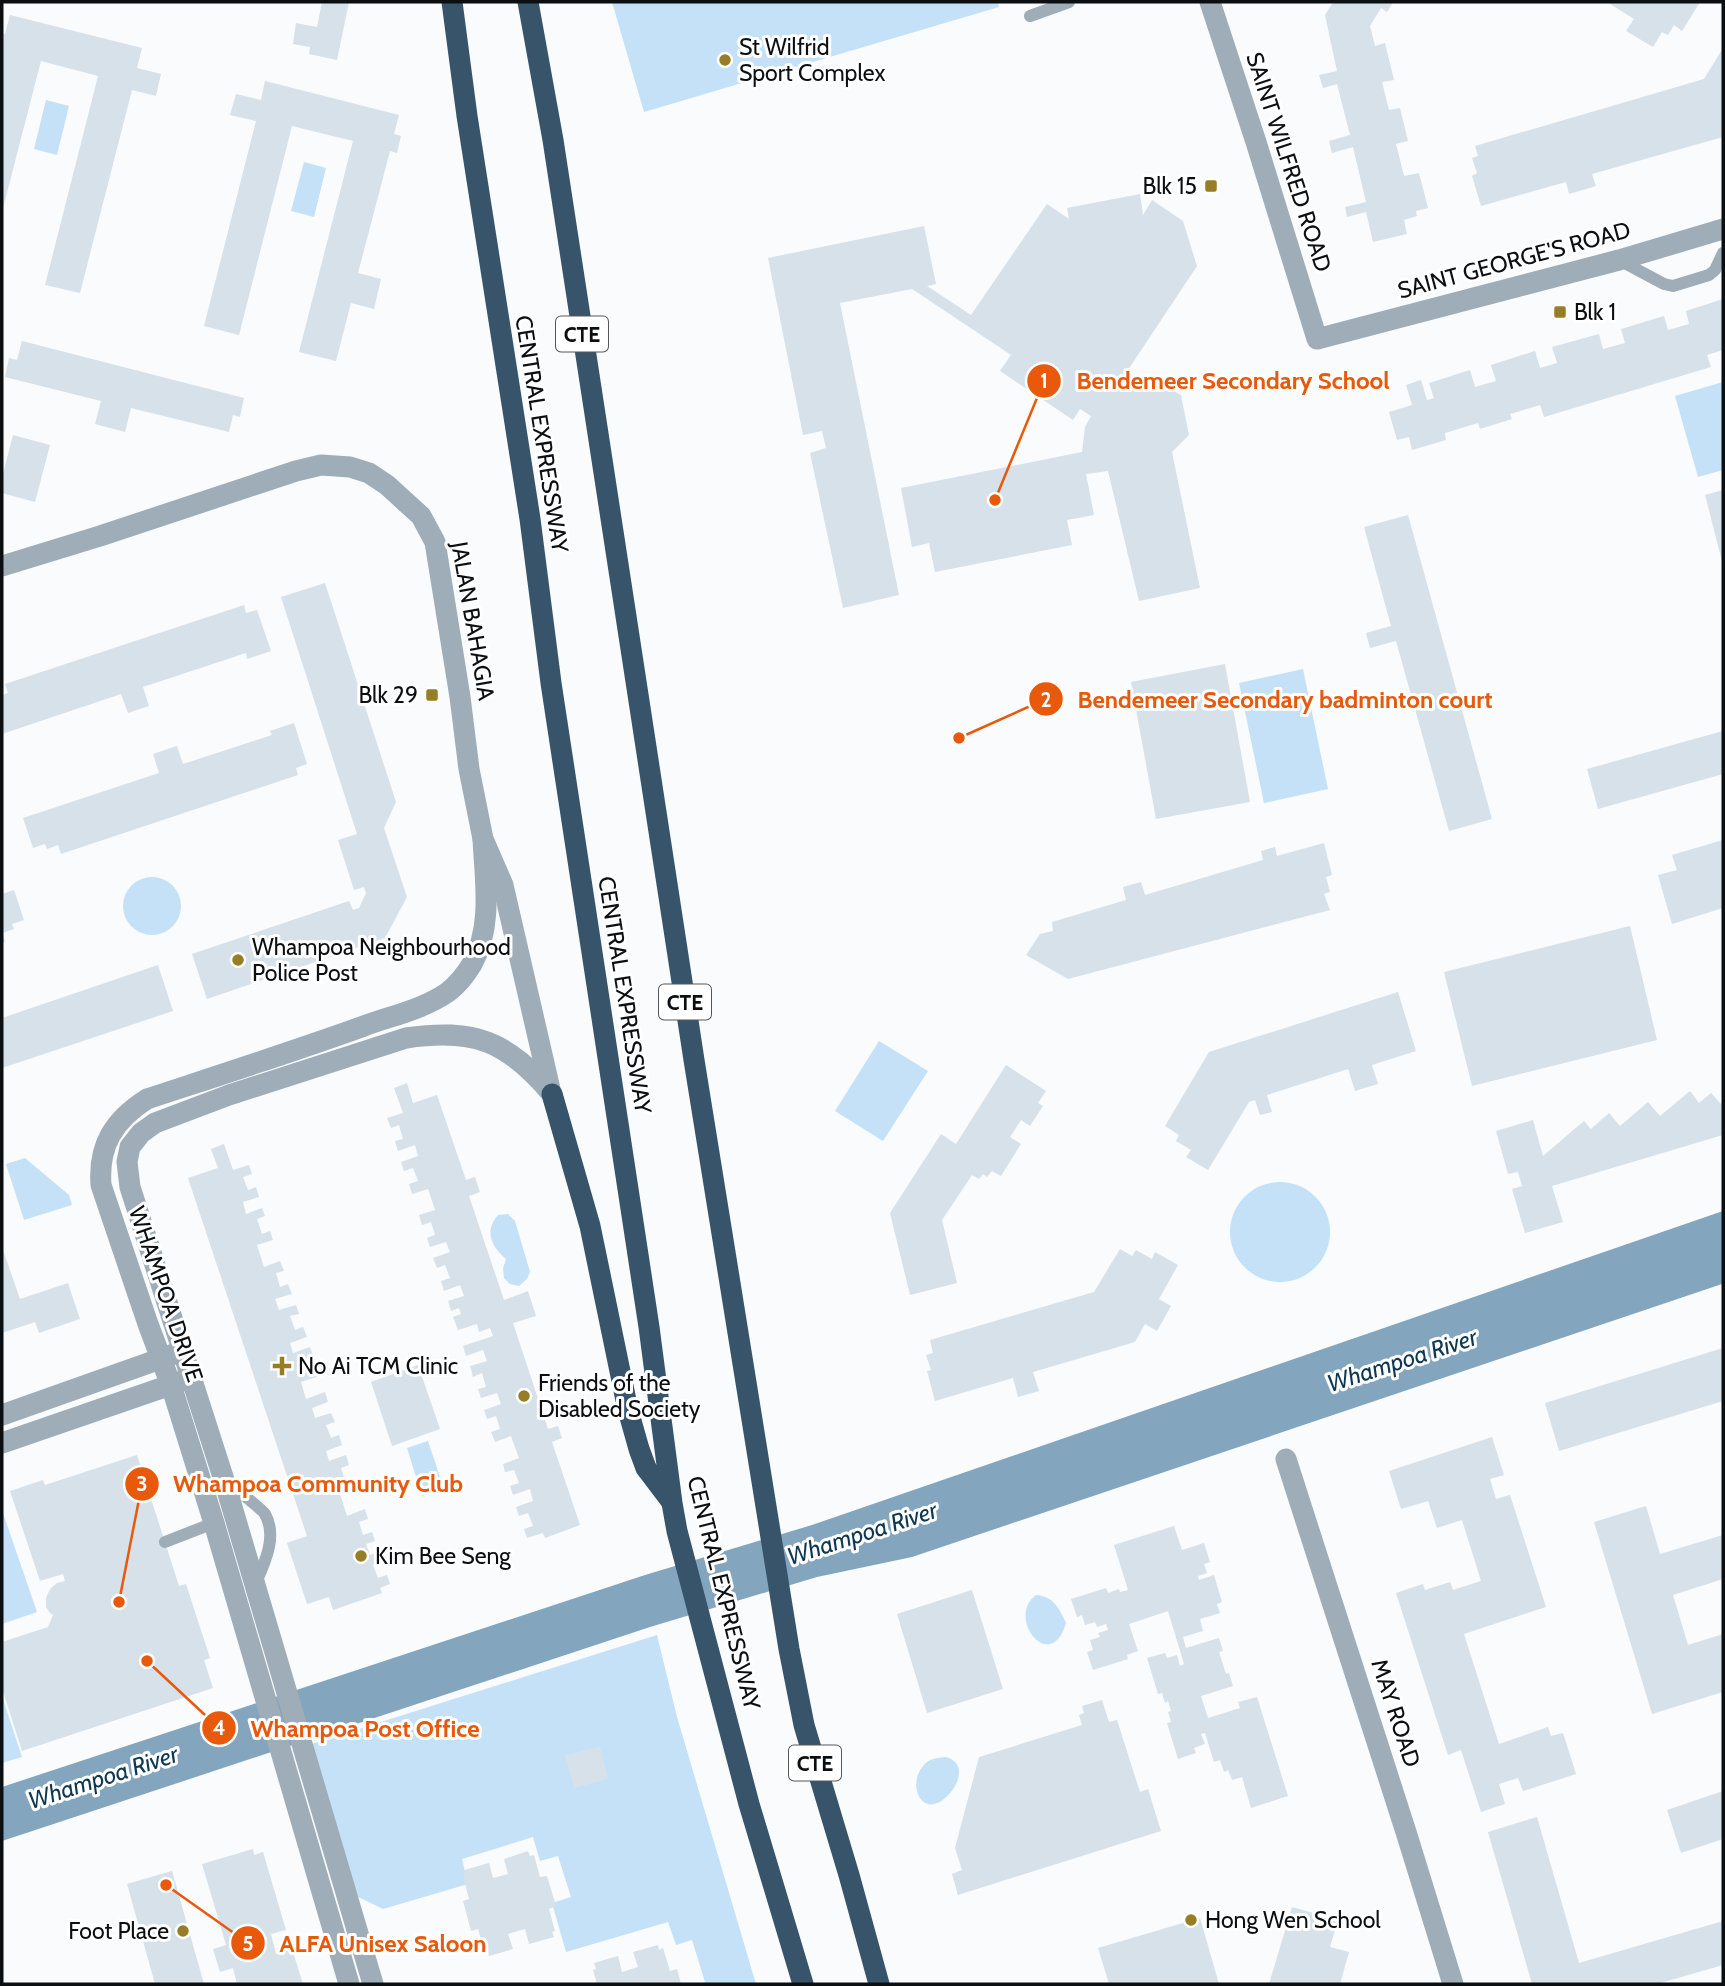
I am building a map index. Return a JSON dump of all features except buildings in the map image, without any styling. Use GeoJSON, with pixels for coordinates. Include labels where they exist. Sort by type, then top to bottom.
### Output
{"type":"FeatureCollection","features":[{"type":"Feature","properties":{"kind":"highway","name":"CENTRAL EXPRESSWAY"},"geometry":{"type":"LineString","coordinates":[[452,2],[469,130],[530,519],[551,682],[649,1326],[672,1503],[749,1804],[803,1984]]}},
{"type":"Feature","properties":{"kind":"highway","name":"CENTRAL EXPRESSWAY"},"geometry":{"type":"LineString","coordinates":[[528,2],[553,140],[611,527],[789,1649],[804,1725],[879,1984]]}},
{"type":"Feature","properties":{"kind":"highway"},"geometry":{"type":"LineString","coordinates":[[552,1094],[590,1226],[628,1410],[639,1449],[646,1468],[672,1503]]}},
{"type":"Feature","properties":{"kind":"street","name":"SAINT WILFRED ROAD"},"geometry":{"type":"LineString","coordinates":[[1210,2],[1317,339]]}},
{"type":"Feature","properties":{"kind":"street","name":"SAINT GEORGE'S ROAD"},"geometry":{"type":"LineString","coordinates":[[1317,339],[1619,260],[1723,229]]}},
{"type":"Feature","properties":{"kind":"street","name":"JALAN BAHAGIA"},"geometry":{"type":"LineString","coordinates":[[3,564],[321,465],[350,467],[369,473],[387,485],[421,516],[435,542],[469,769],[483,839],[503,885],[552,1094]]}},
{"type":"Feature","properties":{"kind":"street","name":"WHAMPOA DRIVE"},"geometry":{"type":"LineString","coordinates":[[373,1984],[224,1480],[181,1381],[161,1359],[101,1185],[99,1165],[112,1131],[134,1107],[147,1099],[334,1037],[429,1002],[448,992],[472,963],[485,925],[483,839]]}},
{"type":"Feature","properties":{"kind":"street","name":"WHAMPOA DRIVE"},"geometry":{"type":"LineString","coordinates":[[349,1984],[214,1523],[181,1381],[183,1351],[130,1187],[127,1162],[130,1146],[141,1133],[155,1123],[229,1095],[406,1038],[436,1034],[456,1034],[504,1049],[523,1062],[552,1094]]}},
{"type":"Feature","properties":{"kind":"street"},"geometry":{"type":"LineString","coordinates":[[2,1415],[183,1351]]}},
{"type":"Feature","properties":{"kind":"street"},"geometry":{"type":"LineString","coordinates":[[2,1443],[181,1381]]}},
{"type":"Feature","properties":{"kind":"street","name":"MAY ROAD"},"geometry":{"type":"LineString","coordinates":[[1286,1459],[1453,1984]]}},
{"type":"Feature","properties":{"kind":"lane"},"geometry":{"type":"LineString","coordinates":[[1030,16],[1069,2]]}},
{"type":"Feature","properties":{"kind":"lane"},"geometry":{"type":"LineString","coordinates":[[1619,260],[1664,284],[1673,286],[1709,275],[1715,270],[1723,253]]}},
{"type":"Feature","properties":{"kind":"lane"},"geometry":{"type":"LineString","coordinates":[[224,1480],[265,1513],[271,1535],[265,1563],[255,1585]]}},
{"type":"Feature","properties":{"kind":"lane"},"geometry":{"type":"LineString","coordinates":[[164,1542],[214,1523]]}},
{"type":"Feature","properties":{"kind":"shaded area","name":"St Wilfrid Sport Complex"},"geometry":{"type":"Polygon","coordinates":[[[612,2],[998,2],[999,7],[644,112],[612,2]]]}},
{"type":"Feature","properties":{"kind":"shaded area"},"geometry":{"type":"Polygon","coordinates":[[[46,100],[69,106],[57,155],[34,149],[46,100]]]}},
{"type":"Feature","properties":{"kind":"shaded area"},"geometry":{"type":"Polygon","coordinates":[[[304,162],[326,168],[314,217],[291,211],[304,162]]]}},
{"type":"Feature","properties":{"kind":"shaded area"},"geometry":{"type":"Polygon","coordinates":[[[1723,382],[1723,470],[1698,477],[1675,396],[1723,382]]]}},
{"type":"Feature","properties":{"kind":"shaded area"},"geometry":{"type":"Polygon","coordinates":[[[1303,669],[1328,789],[1264,803],[1239,683],[1303,669]]]}},
{"type":"Feature","properties":{"kind":"shaded area"},"geometry":{"type":"Polygon","coordinates":[[[152,877],[168,882],[176,890],[181,906],[176,922],[168,930],[152,935],[136,930],[128,922],[123,906],[128,890],[136,882],[152,877]]]}},
{"type":"Feature","properties":{"kind":"shaded area"},"geometry":{"type":"Polygon","coordinates":[[[879,1041],[928,1071],[883,1141],[835,1111],[879,1041]]]}},
{"type":"Feature","properties":{"kind":"shaded area"},"geometry":{"type":"Polygon","coordinates":[[[25,1158],[69,1195],[72,1205],[24,1220],[6,1164],[25,1158]]]}},
{"type":"Feature","properties":{"kind":"shaded area"},"geometry":{"type":"Polygon","coordinates":[[[1280,1182],[1299,1185],[1316,1196],[1327,1213],[1330,1232],[1327,1251],[1316,1268],[1299,1279],[1280,1282],[1261,1279],[1244,1268],[1233,1251],[1230,1232],[1233,1213],[1244,1196],[1261,1185],[1280,1182]]]}},
{"type":"Feature","properties":{"kind":"shaded area"},"geometry":{"type":"Polygon","coordinates":[[[508,1214],[515,1221],[530,1272],[519,1286],[510,1284],[504,1278],[506,1259],[496,1249],[490,1233],[498,1215],[508,1214]]]}},
{"type":"Feature","properties":{"kind":"shaded area"},"geometry":{"type":"Polygon","coordinates":[[[428,1441],[444,1489],[422,1496],[407,1448],[428,1441]]]}},
{"type":"Feature","properties":{"kind":"shaded area"},"geometry":{"type":"Polygon","coordinates":[[[2,1510],[37,1612],[2,1624],[2,1510]]]}},
{"type":"Feature","properties":{"kind":"shaded area"},"geometry":{"type":"Polygon","coordinates":[[[1036,1595],[1051,1600],[1066,1623],[1059,1638],[1051,1644],[1042,1643],[1028,1628],[1028,1605],[1036,1595]]]}},
{"type":"Feature","properties":{"kind":"shaded area"},"geometry":{"type":"Polygon","coordinates":[[[657,1635],[677,1717],[756,1984],[701,1984],[705,1982],[692,1940],[676,1945],[668,1922],[566,1952],[552,1903],[571,1897],[558,1856],[540,1861],[533,1837],[462,1859],[468,1884],[383,1909],[352,1894],[305,1746],[657,1635]]]}},
{"type":"Feature","properties":{"kind":"shaded area"},"geometry":{"type":"Polygon","coordinates":[[[2,1696],[22,1757],[2,1763],[2,1696]]]}},
{"type":"Feature","properties":{"kind":"shaded area"},"geometry":{"type":"Polygon","coordinates":[[[946,1757],[955,1762],[959,1770],[954,1788],[939,1802],[924,1802],[916,1788],[919,1772],[930,1760],[946,1757]]]}},
{"type":"Feature","properties":{"kind":"water","name":"Whampoa River"},"geometry":{"type":"Polygon","coordinates":[[[1723,1211],[1722,1284],[912,1557],[817,1577],[650,1627],[2,1841],[2,1787],[645,1575],[812,1525],[1723,1211]]]}},
{"type":"Feature","properties":{"kind":"place","name":"St Wilfrid Sport Complex"},"geometry":{"type":"Point","coordinates":[725,60]}},
{"type":"Feature","properties":{"kind":"place","name":"Blk 15"},"geometry":{"type":"Point","coordinates":[1211,186]}},
{"type":"Feature","properties":{"kind":"place","name":"Blk 1"},"geometry":{"type":"Point","coordinates":[1560,312]}},
{"type":"Feature","properties":{"kind":"place","name":"Bendemeer Secondary School"},"geometry":{"type":"Point","coordinates":[995,500]}},
{"type":"Feature","properties":{"kind":"place","name":"Blk 29"},"geometry":{"type":"Point","coordinates":[432,695]}},
{"type":"Feature","properties":{"kind":"place","name":"Bendemeer Secondary badminton court"},"geometry":{"type":"Point","coordinates":[959,738]}},
{"type":"Feature","properties":{"kind":"place","name":"Whampoa Neighbourhood Police Post"},"geometry":{"type":"Point","coordinates":[238,960]}},
{"type":"Feature","properties":{"kind":"place","name":"No Ai TCM Clinic"},"geometry":{"type":"Point","coordinates":[282,1366]}},
{"type":"Feature","properties":{"kind":"place","name":"Friends of the Disabled Society"},"geometry":{"type":"Point","coordinates":[524,1396]}},
{"type":"Feature","properties":{"kind":"place","name":"Kim Bee Seng"},"geometry":{"type":"Point","coordinates":[361,1556]}},
{"type":"Feature","properties":{"kind":"place","name":"Whampoa Community Club"},"geometry":{"type":"Point","coordinates":[119,1602]}},
{"type":"Feature","properties":{"kind":"place","name":"Whampoa Post Office"},"geometry":{"type":"Point","coordinates":[147,1661]}},
{"type":"Feature","properties":{"kind":"place","name":"ALFA Unisex Saloon"},"geometry":{"type":"Point","coordinates":[166,1885]}},
{"type":"Feature","properties":{"kind":"place","name":"Hong Wen School"},"geometry":{"type":"Point","coordinates":[1191,1920]}},
{"type":"Feature","properties":{"kind":"place","name":"Foot Place"},"geometry":{"type":"Point","coordinates":[183,1931]}}]}
